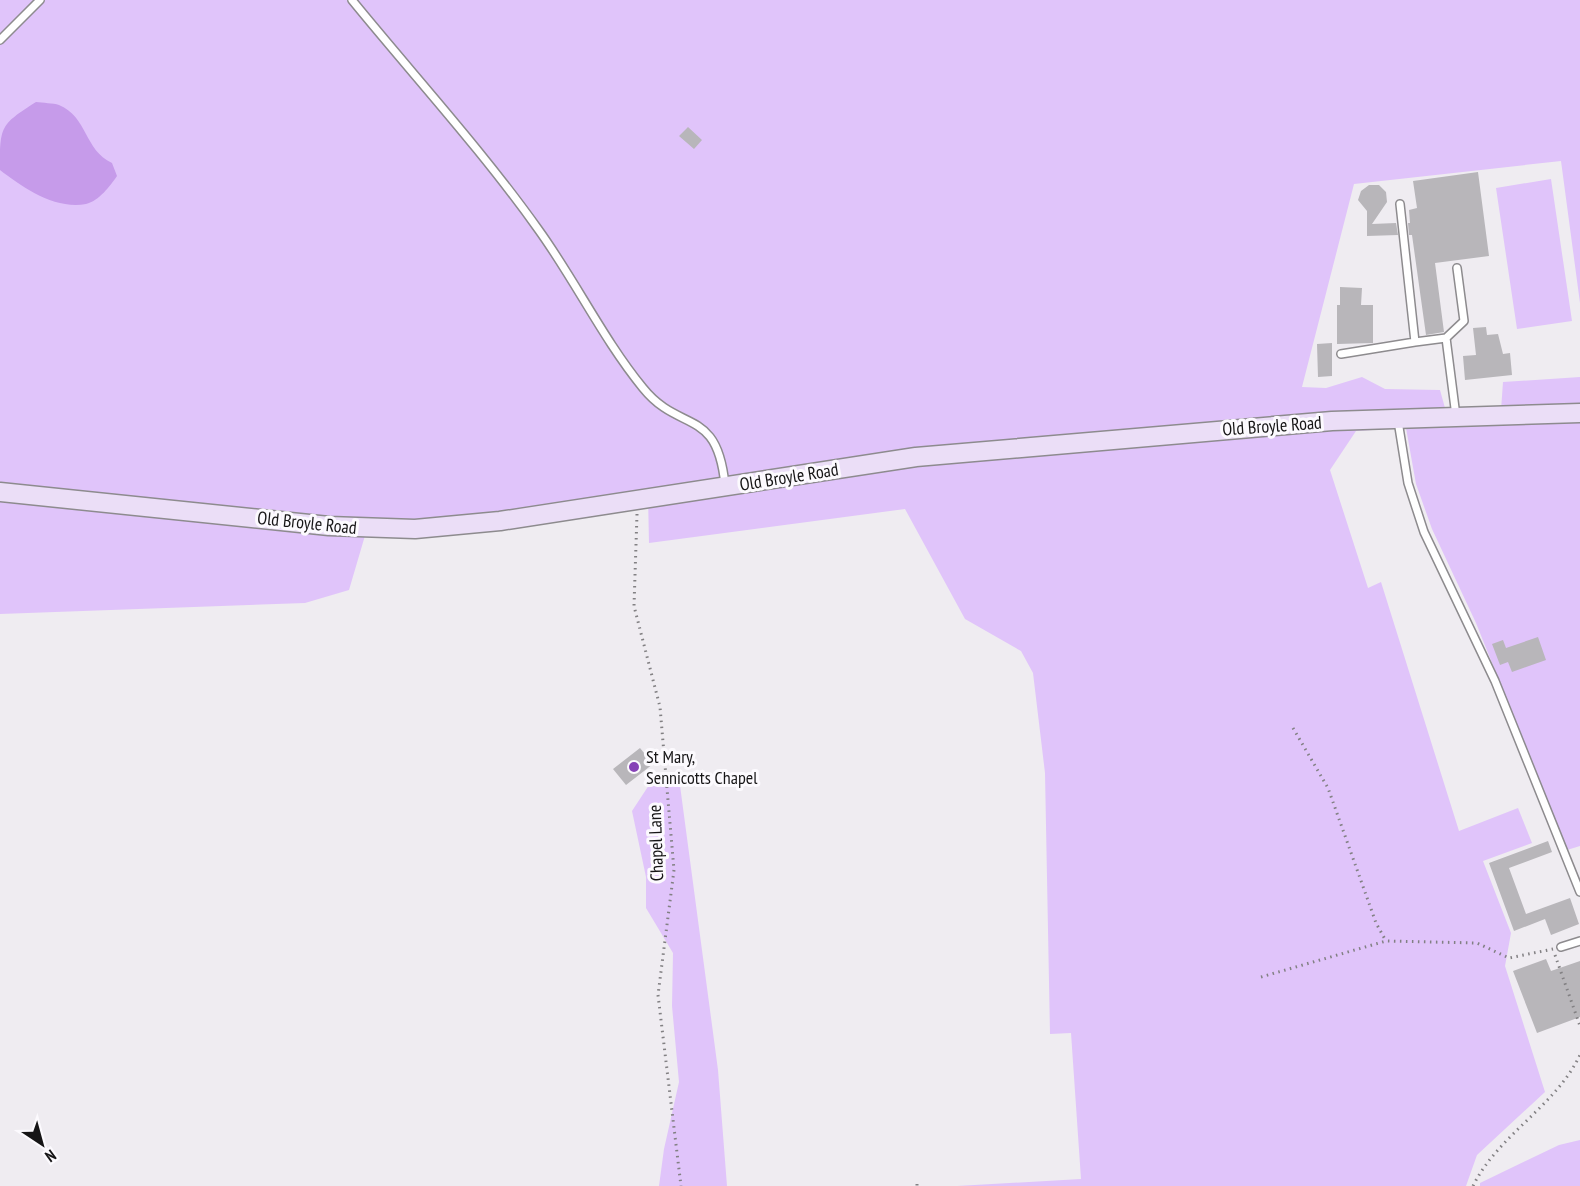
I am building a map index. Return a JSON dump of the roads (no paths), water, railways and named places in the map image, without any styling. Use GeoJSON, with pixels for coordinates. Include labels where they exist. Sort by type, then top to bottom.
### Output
{"type":"FeatureCollection","features":[{"type":"Feature","properties":{"kind":"main road","name":"Old Broyle Road"},"geometry":{"type":"LineString","coordinates":[[0,492],[370,529],[459,526],[916,457],[1332,421],[1580,413]]}},
{"type":"Feature","properties":{"kind":"lane"},"geometry":{"type":"LineString","coordinates":[[0,40],[40,0]]}},
{"type":"Feature","properties":{"kind":"lane"},"geometry":{"type":"LineString","coordinates":[[352,0],[497,174],[538,229],[643,389],[677,416],[695,422],[709,435],[718,447],[723,462],[725,487]]}},
{"type":"Feature","properties":{"kind":"lane"},"geometry":{"type":"LineString","coordinates":[[1400,204],[1415,342]]}},
{"type":"Feature","properties":{"kind":"lane"},"geometry":{"type":"LineString","coordinates":[[1341,354],[1446,338],[1464,321],[1457,268]]}},
{"type":"Feature","properties":{"kind":"lane"},"geometry":{"type":"LineString","coordinates":[[1446,338],[1456,417]]}},
{"type":"Feature","properties":{"kind":"lane"},"geometry":{"type":"LineString","coordinates":[[1398,419],[1408,483],[1424,532],[1495,681],[1580,892]]}},
{"type":"Feature","properties":{"kind":"lane"},"geometry":{"type":"LineString","coordinates":[[1561,947],[1580,941]]}},
{"type":"Feature","properties":{"kind":"place","name":"St Mary, Sennicotts Chapel"},"geometry":{"type":"Point","coordinates":[634,767]}}]}
